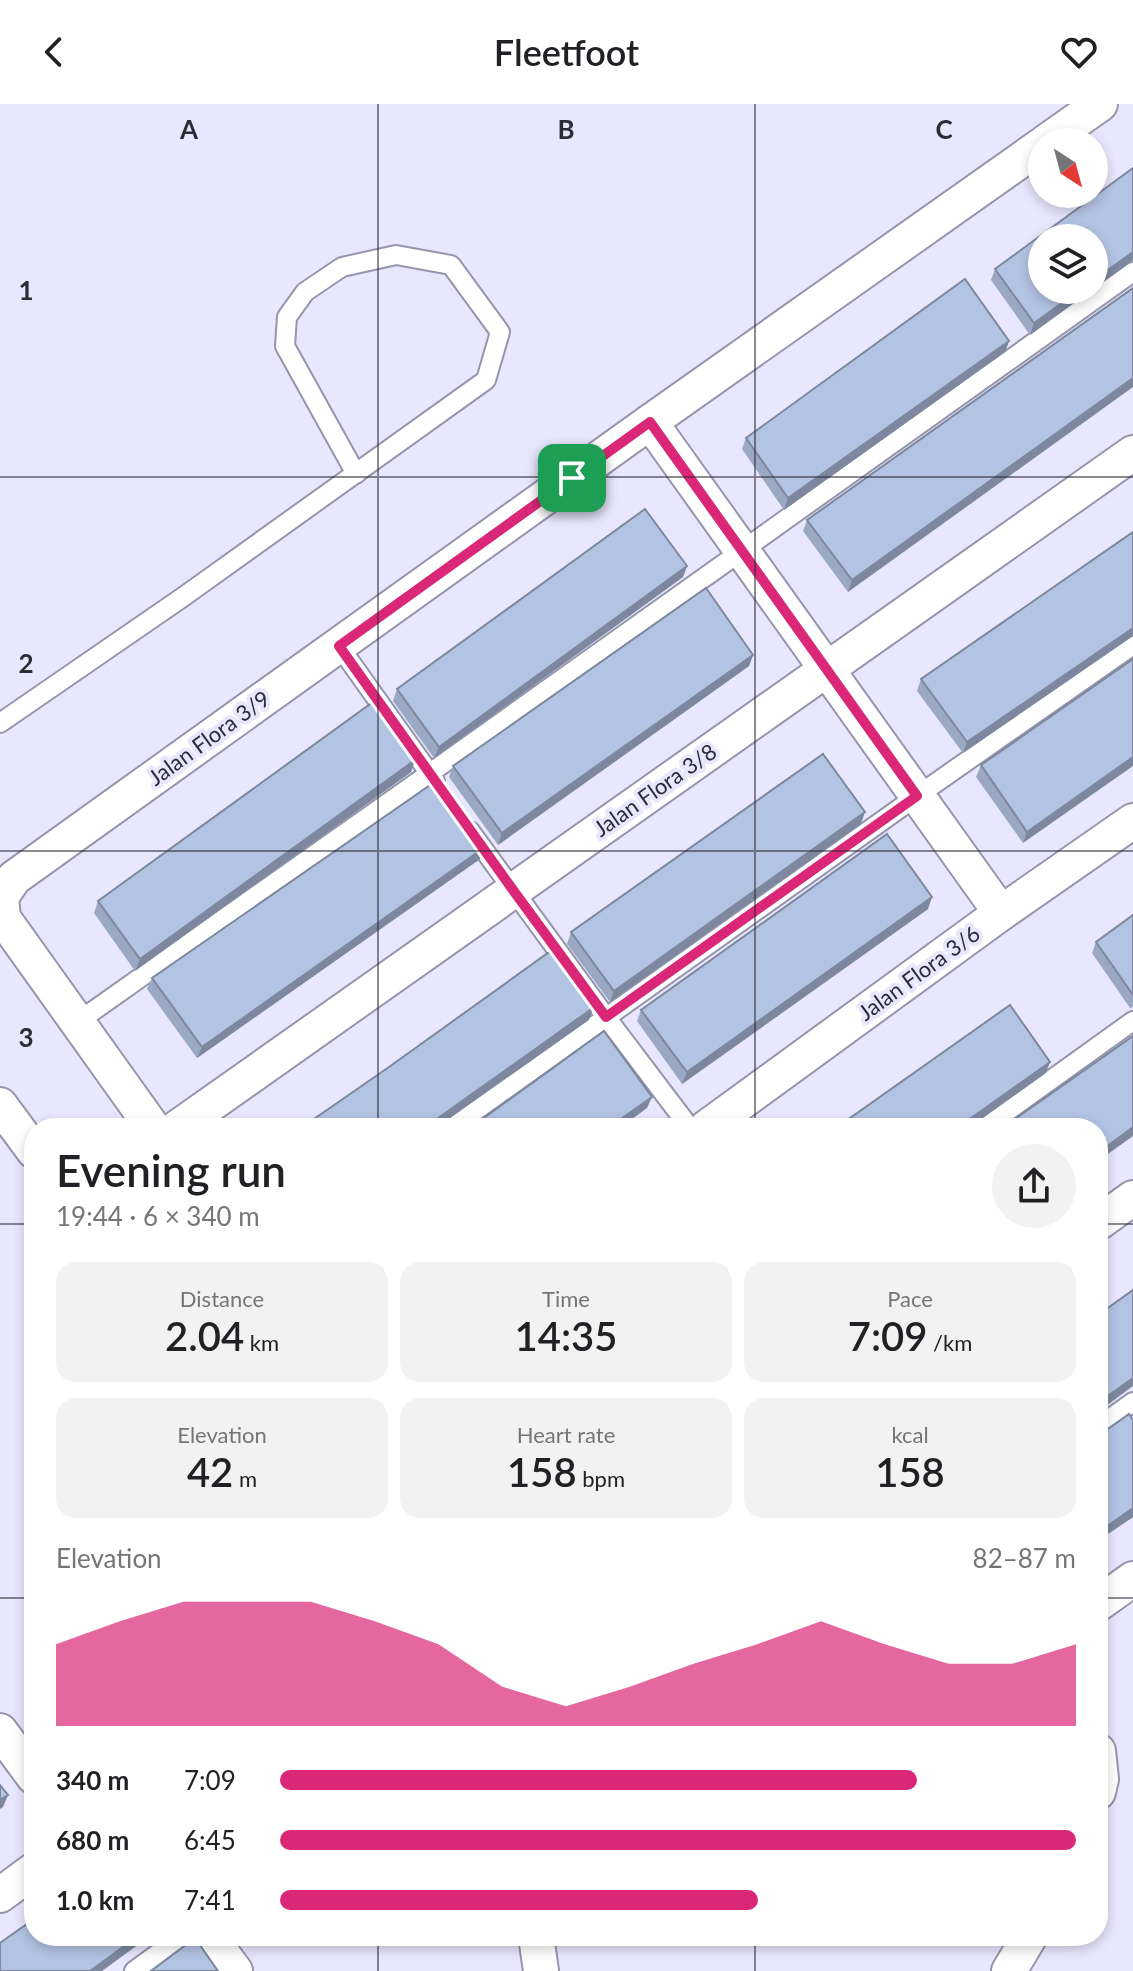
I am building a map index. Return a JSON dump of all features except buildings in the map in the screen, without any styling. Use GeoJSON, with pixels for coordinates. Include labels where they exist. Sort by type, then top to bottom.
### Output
{"type":"FeatureCollection","features":[{"type":"Feature","properties":{"kind":"street","name":"Jalan Flora 3/9"},"geometry":{"type":"LineString","coordinates":[[1066,128],[1100,104]]}},
{"type":"Feature","properties":{"kind":"street","name":"Jalan Flora 3/9"},"geometry":{"type":"LineString","coordinates":[[146,1118],[3,918],[1,897],[14,878],[1028,154]]}},
{"type":"Feature","properties":{"kind":"street"},"geometry":{"type":"LineString","coordinates":[[650,422],[1001,913]]}},
{"type":"Feature","properties":{"kind":"street","name":"Jalan Flora 3/8"},"geometry":{"type":"LineString","coordinates":[[191,1118],[1133,453]]}},
{"type":"Feature","properties":{"kind":"street","name":"Jalan Flora 3/6"},"geometry":{"type":"LineString","coordinates":[[720,1118],[1133,821]]}},
{"type":"Feature","properties":{"kind":"street"},"geometry":{"type":"LineString","coordinates":[[0,1105],[24,1137]]}},
{"type":"Feature","properties":{"kind":"street"},"geometry":{"type":"LineString","coordinates":[[1108,1216],[1133,1198]]}},
{"type":"Feature","properties":{"kind":"street"},"geometry":{"type":"LineString","coordinates":[[1108,1597],[1133,1579]]}},
{"type":"Feature","properties":{"kind":"street"},"geometry":{"type":"LineString","coordinates":[[0,1731],[24,1763]]}},
{"type":"Feature","properties":{"kind":"street"},"geometry":{"type":"LineString","coordinates":[[0,1895],[24,1877]]}},
{"type":"Feature","properties":{"kind":"street"},"geometry":{"type":"LineString","coordinates":[[216,1946],[235,1971]]}},
{"type":"Feature","properties":{"kind":"street"},"geometry":{"type":"LineString","coordinates":[[537,1946],[541,1971]]}},
{"type":"Feature","properties":{"kind":"street"},"geometry":{"type":"LineString","coordinates":[[1009,1971],[1024,1946]]}},
{"type":"Feature","properties":{"kind":"lane"},"geometry":{"type":"LineString","coordinates":[[0,723],[183,597],[356,474],[486,380],[500,332],[451,265],[396,255],[342,267],[305,292],[287,317],[285,346],[356,474]]}},
{"type":"Feature","properties":{"kind":"lane"},"geometry":{"type":"LineString","coordinates":[[76,1023],[1133,272]]}},
{"type":"Feature","properties":{"kind":"lane"},"geometry":{"type":"LineString","coordinates":[[465,1118],[1133,645]]}},
{"type":"Feature","properties":{"kind":"lane"},"geometry":{"type":"LineString","coordinates":[[339,646],[513,890],[682,1118]]}},
{"type":"Feature","properties":{"kind":"lane"},"geometry":{"type":"LineString","coordinates":[[998,1118],[1133,1021]]}},
{"type":"Feature","properties":{"kind":"lane"},"geometry":{"type":"LineString","coordinates":[[1108,1420],[1133,1402]]}},
{"type":"Feature","properties":{"kind":"lane"},"geometry":{"type":"LineString","coordinates":[[134,1971],[168,1946]]}},
{"type":"Feature","properties":{"kind":"route"},"geometry":{"type":"LineString","coordinates":[[650,422],[917,796],[606,1017],[339,646],[572,478],[650,422]]}}]}
